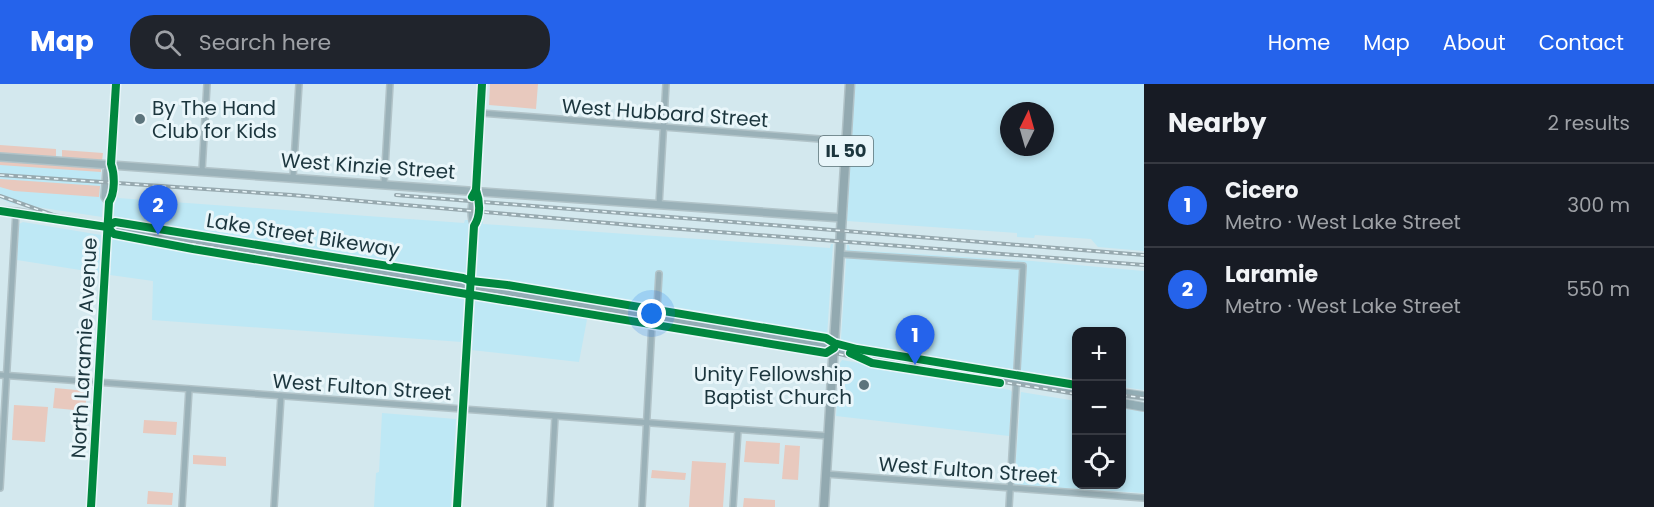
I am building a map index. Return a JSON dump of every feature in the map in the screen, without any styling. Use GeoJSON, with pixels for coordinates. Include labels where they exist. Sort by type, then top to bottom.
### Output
{"type":"FeatureCollection","features":[{"type":"Feature","properties":{"kind":"main road","name":"IL 50"},"geometry":{"type":"LineString","coordinates":[[824,507],[850,84]]}},
{"type":"Feature","properties":{"kind":"main road"},"geometry":{"type":"LineString","coordinates":[[0,207],[16,213]]}},
{"type":"Feature","properties":{"kind":"main road"},"geometry":{"type":"LineString","coordinates":[[0,212],[107,227],[834,346],[1017,380],[1072,394]]}},
{"type":"Feature","properties":{"kind":"main road"},"geometry":{"type":"LineString","coordinates":[[430,280],[437,287],[503,286],[508,293]]}},
{"type":"Feature","properties":{"kind":"main road"},"geometry":{"type":"LineString","coordinates":[[657,308],[668,319]]}},
{"type":"Feature","properties":{"kind":"main road"},"geometry":{"type":"LineString","coordinates":[[834,346],[852,353],[1072,389]]}},
{"type":"Feature","properties":{"kind":"main road"},"geometry":{"type":"LineString","coordinates":[[1017,380],[1072,385]]}},
{"type":"Feature","properties":{"kind":"main road"},"geometry":{"type":"LineString","coordinates":[[1126,394],[1144,396]]}},
{"type":"Feature","properties":{"kind":"main road"},"geometry":{"type":"LineString","coordinates":[[1126,399],[1144,402]]}},
{"type":"Feature","properties":{"kind":"main road"},"geometry":{"type":"LineString","coordinates":[[1126,404],[1144,406]]}},
{"type":"Feature","properties":{"kind":"street","name":"North Laramie Avenue"},"geometry":{"type":"LineString","coordinates":[[91,507],[107,227],[109,202],[112,198],[111,164],[116,84]]}},
{"type":"Feature","properties":{"kind":"street"},"geometry":{"type":"LineString","coordinates":[[202,171],[207,84]]}},
{"type":"Feature","properties":{"kind":"street"},"geometry":{"type":"LineString","coordinates":[[293,177],[299,84]]}},
{"type":"Feature","properties":{"kind":"street"},"geometry":{"type":"LineString","coordinates":[[384,184],[390,84]]}},
{"type":"Feature","properties":{"kind":"street"},"geometry":{"type":"LineString","coordinates":[[457,507],[474,226],[478,220],[479,198],[476,190],[482,84]]}},
{"type":"Feature","properties":{"kind":"street"},"geometry":{"type":"LineString","coordinates":[[659,205],[666,84]]}},
{"type":"Feature","properties":{"kind":"street","name":"West Hubbard Street"},"geometry":{"type":"LineString","coordinates":[[481,113],[846,141]]}},
{"type":"Feature","properties":{"kind":"street","name":"West Kinzie Street"},"geometry":{"type":"LineString","coordinates":[[0,157],[842,218]]}},
{"type":"Feature","properties":{"kind":"street"},"geometry":{"type":"LineString","coordinates":[[0,488],[3,375],[16,213]]}},
{"type":"Feature","properties":{"kind":"street"},"geometry":{"type":"LineString","coordinates":[[839,254],[1023,266],[1009,507]]}},
{"type":"Feature","properties":{"kind":"street"},"geometry":{"type":"LineString","coordinates":[[642,507],[653,317],[657,308],[659,274]]}},
{"type":"Feature","properties":{"kind":"street","name":"West Fulton Street"},"geometry":{"type":"LineString","coordinates":[[3,375],[829,436]]}},
{"type":"Feature","properties":{"kind":"street"},"geometry":{"type":"LineString","coordinates":[[182,507],[189,389]]}},
{"type":"Feature","properties":{"kind":"street"},"geometry":{"type":"LineString","coordinates":[[274,507],[281,396]]}},
{"type":"Feature","properties":{"kind":"street"},"geometry":{"type":"LineString","coordinates":[[550,507],[555,417]]}},
{"type":"Feature","properties":{"kind":"street"},"geometry":{"type":"LineString","coordinates":[[733,507],[738,430]]}},
{"type":"Feature","properties":{"kind":"street","name":"West Fulton Street"},"geometry":{"type":"LineString","coordinates":[[826,474],[1144,498]]}},
{"type":"Feature","properties":{"kind":"shaded area"},"geometry":{"type":"Polygon","coordinates":[[[490,84],[538,84],[536,109],[489,105],[490,84]]]}},
{"type":"Feature","properties":{"kind":"shaded area"},"geometry":{"type":"Polygon","coordinates":[[[855,84],[1144,84],[1144,251],[1098,247],[1091,239],[1035,235],[1034,238],[1017,237],[1017,233],[847,221],[855,84]]]}},
{"type":"Feature","properties":{"kind":"shaded area"},"geometry":{"type":"Polygon","coordinates":[[[0,145],[56,149],[56,158],[0,153],[0,145]]]}},
{"type":"Feature","properties":{"kind":"shaded area"},"geometry":{"type":"Polygon","coordinates":[[[62,150],[103,153],[102,161],[62,158],[62,150]]]}},
{"type":"Feature","properties":{"kind":"shaded area"},"geometry":{"type":"Polygon","coordinates":[[[0,161],[101,168],[102,217],[10,203],[0,198],[0,161]]]}},
{"type":"Feature","properties":{"kind":"shaded area"},"geometry":{"type":"Polygon","coordinates":[[[0,161],[101,168],[101,172],[0,165],[0,161]]]}},
{"type":"Feature","properties":{"kind":"shaded area"},"geometry":{"type":"Polygon","coordinates":[[[0,179],[100,186],[99,197],[14,191],[0,187],[0,179]]]}},
{"type":"Feature","properties":{"kind":"shaded area"},"geometry":{"type":"Polygon","coordinates":[[[115,195],[118,198],[464,223],[465,220],[470,220],[466,277],[113,220],[115,195]]]}},
{"type":"Feature","properties":{"kind":"shaded area"},"geometry":{"type":"Polygon","coordinates":[[[480,221],[483,221],[483,224],[830,248],[833,244],[827,337],[475,279],[480,221]]]}},
{"type":"Feature","properties":{"kind":"shaded area"},"geometry":{"type":"Polygon","coordinates":[[[23,222],[101,235],[99,273],[17,260],[19,224],[23,222]]]}},
{"type":"Feature","properties":{"kind":"shaded area"},"geometry":{"type":"Polygon","coordinates":[[[110,234],[465,295],[462,342],[152,320],[153,281],[110,275],[110,234]]]}},
{"type":"Feature","properties":{"kind":"shaded area"},"geometry":{"type":"Polygon","coordinates":[[[847,245],[850,250],[1032,261],[1144,271],[1144,390],[1126,388],[1126,327],[1072,327],[1072,378],[843,343],[841,339],[847,245]]]}},
{"type":"Feature","properties":{"kind":"shaded area"},"geometry":{"type":"Polygon","coordinates":[[[474,295],[588,314],[579,362],[471,350],[474,295]]]}},
{"type":"Feature","properties":{"kind":"shaded area"},"geometry":{"type":"Polygon","coordinates":[[[842,360],[1010,390],[1012,392],[1009,436],[836,416],[842,360]]]}},
{"type":"Feature","properties":{"kind":"shaded area"},"geometry":{"type":"Polygon","coordinates":[[[55,388],[87,391],[85,411],[53,408],[55,388]]]}},
{"type":"Feature","properties":{"kind":"shaded area"},"geometry":{"type":"Polygon","coordinates":[[[1021,392],[1072,400],[1072,489],[1014,485],[1021,392]]]}},
{"type":"Feature","properties":{"kind":"shaded area"},"geometry":{"type":"Polygon","coordinates":[[[14,405],[48,407],[45,442],[12,440],[14,405]]]}},
{"type":"Feature","properties":{"kind":"shaded area"},"geometry":{"type":"Polygon","coordinates":[[[1126,409],[1144,412],[1144,493],[1079,489],[1126,489],[1126,409]]]}},
{"type":"Feature","properties":{"kind":"shaded area"},"geometry":{"type":"Polygon","coordinates":[[[382,413],[456,419],[451,507],[374,507],[376,473],[379,472],[382,413]]]}},
{"type":"Feature","properties":{"kind":"shaded area"},"geometry":{"type":"Polygon","coordinates":[[[144,420],[177,422],[176,435],[143,433],[144,420]]]}},
{"type":"Feature","properties":{"kind":"shaded area"},"geometry":{"type":"Polygon","coordinates":[[[746,441],[780,443],[779,464],[744,462],[746,441]]]}},
{"type":"Feature","properties":{"kind":"shaded area"},"geometry":{"type":"Polygon","coordinates":[[[785,445],[800,446],[798,480],[782,479],[785,445]]]}},
{"type":"Feature","properties":{"kind":"shaded area"},"geometry":{"type":"Polygon","coordinates":[[[193,455],[226,457],[226,466],[193,464],[193,455]]]}},
{"type":"Feature","properties":{"kind":"shaded area"},"geometry":{"type":"Polygon","coordinates":[[[692,461],[726,463],[723,507],[689,507],[692,461]]]}},
{"type":"Feature","properties":{"kind":"shaded area"},"geometry":{"type":"Polygon","coordinates":[[[652,470],[686,473],[685,480],[651,478],[652,470]]]}},
{"type":"Feature","properties":{"kind":"shaded area"},"geometry":{"type":"Polygon","coordinates":[[[148,491],[173,493],[172,505],[147,504],[148,491]]]}},
{"type":"Feature","properties":{"kind":"shaded area"},"geometry":{"type":"Polygon","coordinates":[[[744,498],[775,500],[775,507],[743,507],[744,498]]]}},
{"type":"Feature","properties":{"kind":"railway"},"geometry":{"type":"LineString","coordinates":[[0,175],[292,195],[642,226],[1144,265]]}},
{"type":"Feature","properties":{"kind":"railway"},"geometry":{"type":"LineString","coordinates":[[396,195],[1144,255]]}},
{"type":"Feature","properties":{"kind":"railway"},"geometry":{"type":"LineString","coordinates":[[0,196],[70,221],[114,231],[802,345],[852,357],[1072,393]]}},
{"type":"Feature","properties":{"kind":"railway"},"geometry":{"type":"LineString","coordinates":[[1126,396],[1144,398]]}},
{"type":"Feature","properties":{"kind":"cycle path"},"geometry":{"type":"LineString","coordinates":[[91,507],[109,202],[114,184],[111,164],[116,84]]}},
{"type":"Feature","properties":{"kind":"cycle path"},"geometry":{"type":"LineString","coordinates":[[472,197],[476,190],[482,84]]}},
{"type":"Feature","properties":{"kind":"cycle path"},"geometry":{"type":"LineString","coordinates":[[457,507],[474,226],[479,208],[476,190]]}},
{"type":"Feature","properties":{"kind":"cycle path"},"geometry":{"type":"LineString","coordinates":[[0,211],[107,227]]}},
{"type":"Feature","properties":{"kind":"cycle path","name":"Lake Street Bikeway"},"geometry":{"type":"LineString","coordinates":[[107,227],[115,222],[507,285],[826,338],[834,343],[857,349],[1072,384]]}},
{"type":"Feature","properties":{"kind":"cycle path"},"geometry":{"type":"LineString","coordinates":[[107,227],[114,234],[193,249],[826,353],[834,348]]}},
{"type":"Feature","properties":{"kind":"cycle path"},"geometry":{"type":"LineString","coordinates":[[850,353],[872,363],[1000,383]]}},
{"type":"Feature","properties":{"kind":"place","name":"By The Hand Club for Kids"},"geometry":{"type":"Point","coordinates":[140,119]}},
{"type":"Feature","properties":{"kind":"place","name":"Laramie"},"geometry":{"type":"Point","coordinates":[158,235]}},
{"type":"Feature","properties":{"kind":"place","name":"Cicero"},"geometry":{"type":"Point","coordinates":[915,365]}},
{"type":"Feature","properties":{"kind":"place","name":"Unity Fellowship Baptist Church"},"geometry":{"type":"Point","coordinates":[864,385]}}]}
